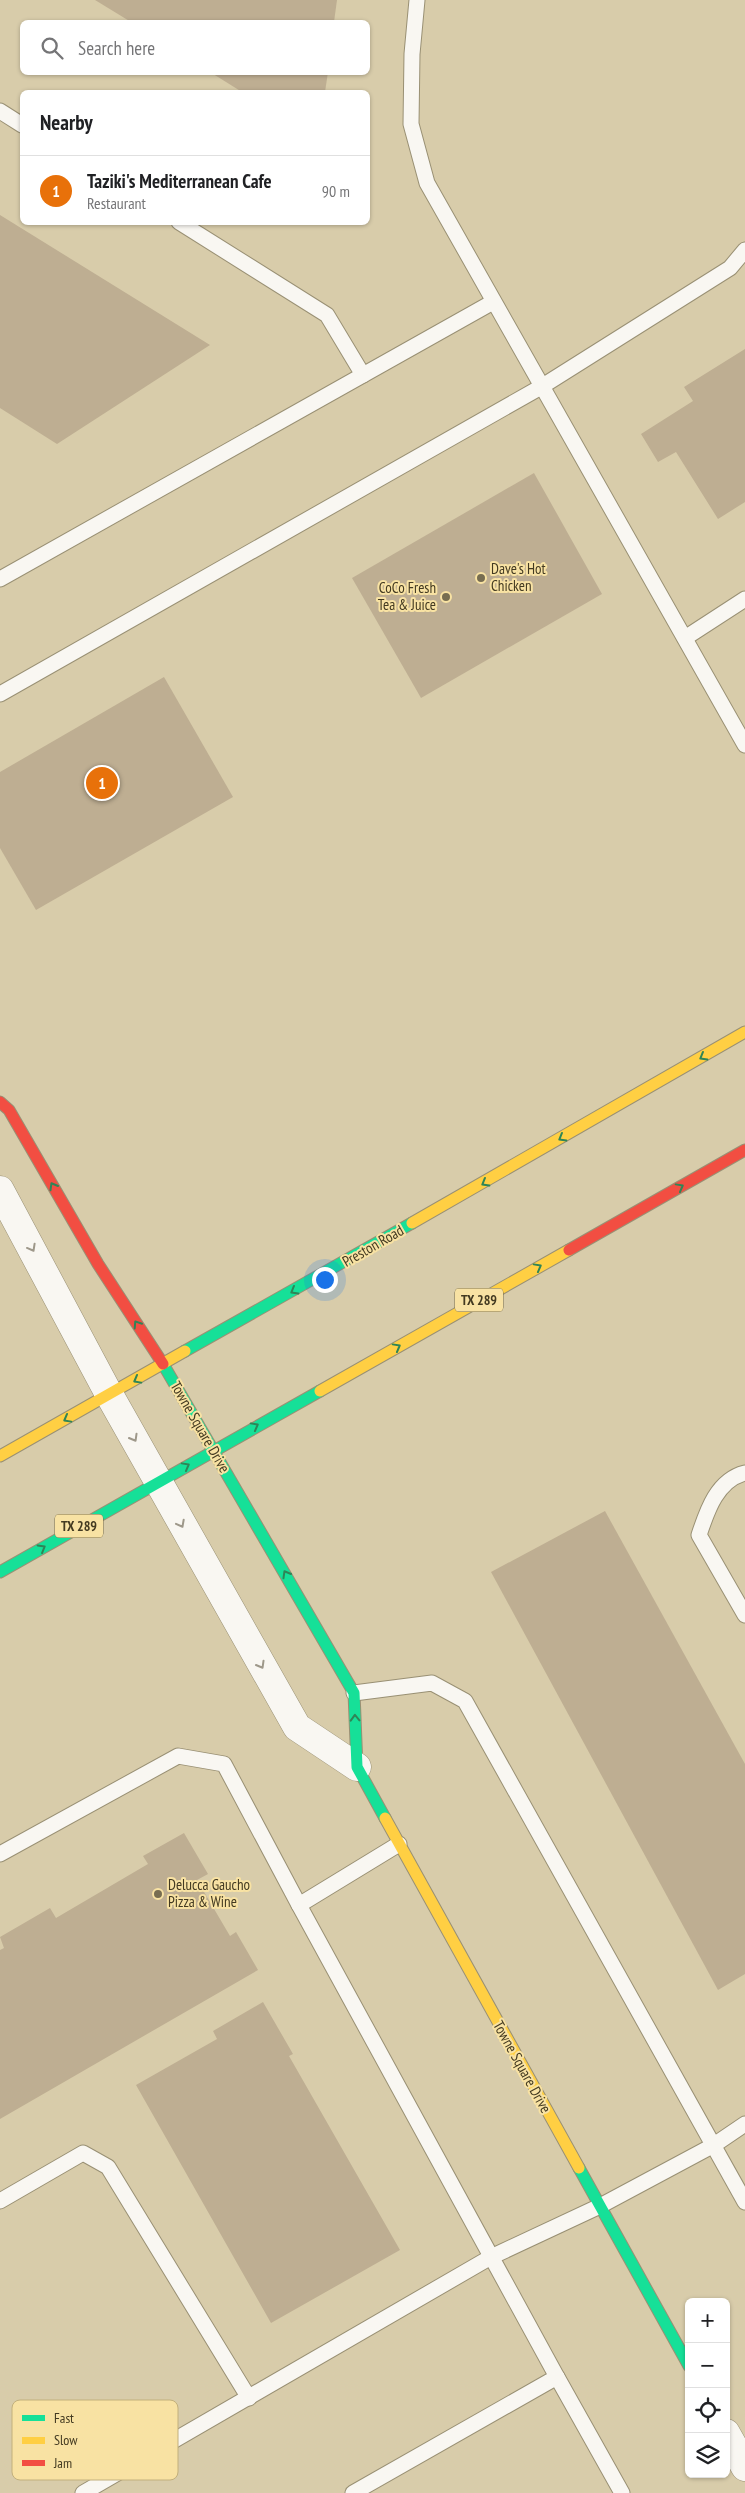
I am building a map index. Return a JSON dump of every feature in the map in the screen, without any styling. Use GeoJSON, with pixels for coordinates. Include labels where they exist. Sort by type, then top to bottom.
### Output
{"type":"FeatureCollection","features":[{"type":"Feature","properties":{"kind":"main road","name":"Preston Road"},"geometry":{"type":"LineString","coordinates":[[0,1456],[110,1396],[745,1032]]}},
{"type":"Feature","properties":{"kind":"main road","name":"Towne Square Drive"},"geometry":{"type":"LineString","coordinates":[[0,1102],[9,1110],[98,1264],[164,1365],[256,1520],[354,1693],[357,1767],[685,2359]]}},
{"type":"Feature","properties":{"kind":"main road","name":"TX 289"},"geometry":{"type":"LineString","coordinates":[[0,1572],[745,1150]]}},
{"type":"Feature","properties":{"kind":"street","name":"Towne Square Drive"},"geometry":{"type":"LineString","coordinates":[[0,1190],[110,1396],[297,1727],[357,1767]]}},
{"type":"Feature","properties":{"kind":"street"},"geometry":{"type":"LineString","coordinates":[[730,2441],[745,2467]]}},
{"type":"Feature","properties":{"kind":"lane"},"geometry":{"type":"LineString","coordinates":[[417,0],[412,54],[411,124],[428,183],[541,388],[745,745]]}},
{"type":"Feature","properties":{"kind":"lane"},"geometry":{"type":"LineString","coordinates":[[0,111],[20,124]]}},
{"type":"Feature","properties":{"kind":"lane"},"geometry":{"type":"LineString","coordinates":[[184,225],[327,315],[363,375]]}},
{"type":"Feature","properties":{"kind":"lane"},"geometry":{"type":"LineString","coordinates":[[0,694],[541,388],[730,268],[745,250]]}},
{"type":"Feature","properties":{"kind":"lane"},"geometry":{"type":"LineString","coordinates":[[0,579],[493,302]]}},
{"type":"Feature","properties":{"kind":"lane"},"geometry":{"type":"LineString","coordinates":[[685,638],[745,599]]}},
{"type":"Feature","properties":{"kind":"lane"},"geometry":{"type":"LineString","coordinates":[[745,1473],[735,1476],[710,1501],[699,1535],[745,1615]]}},
{"type":"Feature","properties":{"kind":"lane"},"geometry":{"type":"LineString","coordinates":[[354,1693],[432,1683],[465,1701],[745,2202]]}},
{"type":"Feature","properties":{"kind":"lane"},"geometry":{"type":"LineString","coordinates":[[0,1854],[178,1756],[224,1764],[491,2257],[622,2493]]}},
{"type":"Feature","properties":{"kind":"lane"},"geometry":{"type":"LineString","coordinates":[[299,1905],[399,1844]]}},
{"type":"Feature","properties":{"kind":"lane"},"geometry":{"type":"LineString","coordinates":[[178,2439],[491,2257],[600,2206],[714,2145],[745,2124]]}},
{"type":"Feature","properties":{"kind":"lane"},"geometry":{"type":"LineString","coordinates":[[0,2201],[83,2153],[108,2167],[249,2398]]}},
{"type":"Feature","properties":{"kind":"lane"},"geometry":{"type":"LineString","coordinates":[[353,2493],[557,2377]]}},
{"type":"Feature","properties":{"kind":"lane"},"geometry":{"type":"LineString","coordinates":[[83,2493],[106,2480]]}},
{"type":"Feature","properties":{"kind":"building"},"geometry":{"type":"Polygon","coordinates":[[[95,0],[337,0],[334,20],[128,20],[95,0]]]}},
{"type":"Feature","properties":{"kind":"building"},"geometry":{"type":"Polygon","coordinates":[[[215,75],[328,75],[325,90],[239,90],[215,75]]]}},
{"type":"Feature","properties":{"kind":"building"},"geometry":{"type":"Polygon","coordinates":[[[0,215],[210,345],[57,444],[0,408],[0,215]]]}},
{"type":"Feature","properties":{"kind":"building"},"geometry":{"type":"Polygon","coordinates":[[[745,349],[745,502],[718,519],[676,452],[658,462],[641,434],[693,401],[684,387],[745,349]]]}},
{"type":"Feature","properties":{"kind":"building"},"geometry":{"type":"Polygon","coordinates":[[[534,473],[602,594],[421,698],[352,578],[534,473]]]}},
{"type":"Feature","properties":{"kind":"building"},"geometry":{"type":"Polygon","coordinates":[[[164,677],[233,797],[36,910],[0,848],[0,772],[164,677]]]}},
{"type":"Feature","properties":{"kind":"building"},"geometry":{"type":"Polygon","coordinates":[[[605,1511],[745,1764],[745,1974],[718,1990],[491,1572],[605,1511]]]}},
{"type":"Feature","properties":{"kind":"building"},"geometry":{"type":"Polygon","coordinates":[[[184,1833],[208,1874],[197,1880],[230,1936],[236,1932],[258,1970],[0,2119],[0,1950],[4,1948],[0,1937],[50,1908],[56,1918],[148,1864],[143,1856],[184,1833]]]}},
{"type":"Feature","properties":{"kind":"building"},"geometry":{"type":"Polygon","coordinates":[[[263,2002],[293,2054],[289,2056],[400,2250],[271,2323],[136,2085],[217,2039],[213,2031],[263,2002]]]}},
{"type":"Feature","properties":{"kind":"traffic: fast"},"geometry":{"type":"LineString","coordinates":[[185,1351],[412,1223]]}},
{"type":"Feature","properties":{"kind":"traffic: fast"},"geometry":{"type":"LineString","coordinates":[[163,1364],[354,1693],[357,1767],[385,1818]]}},
{"type":"Feature","properties":{"kind":"traffic: fast"},"geometry":{"type":"LineString","coordinates":[[0,1572],[320,1391]]}},
{"type":"Feature","properties":{"kind":"traffic: fast"},"geometry":{"type":"LineString","coordinates":[[579,2168],[685,2359]]}},
{"type":"Feature","properties":{"kind":"traffic: slow"},"geometry":{"type":"LineString","coordinates":[[412,1223],[745,1032]]}},
{"type":"Feature","properties":{"kind":"traffic: slow"},"geometry":{"type":"LineString","coordinates":[[320,1391],[569,1250]]}},
{"type":"Feature","properties":{"kind":"traffic: slow"},"geometry":{"type":"LineString","coordinates":[[0,1456],[185,1351]]}},
{"type":"Feature","properties":{"kind":"traffic: slow"},"geometry":{"type":"LineString","coordinates":[[385,1818],[579,2168]]}},
{"type":"Feature","properties":{"kind":"traffic: jam"},"geometry":{"type":"LineString","coordinates":[[0,1102],[9,1110],[98,1264],[163,1364]]}},
{"type":"Feature","properties":{"kind":"traffic: jam"},"geometry":{"type":"LineString","coordinates":[[569,1250],[745,1150]]}},
{"type":"Feature","properties":{"kind":"place","name":"Dave's Hot Chicken"},"geometry":{"type":"Point","coordinates":[481,578]}},
{"type":"Feature","properties":{"kind":"place","name":"CoCo Fresh Tea & Juice"},"geometry":{"type":"Point","coordinates":[446,597]}},
{"type":"Feature","properties":{"kind":"place","name":"Taziki's Mediterranean Cafe"},"geometry":{"type":"Point","coordinates":[102,783]}},
{"type":"Feature","properties":{"kind":"place","name":"Delucca Gaucho Pizza & Wine"},"geometry":{"type":"Point","coordinates":[158,1894]}}]}
